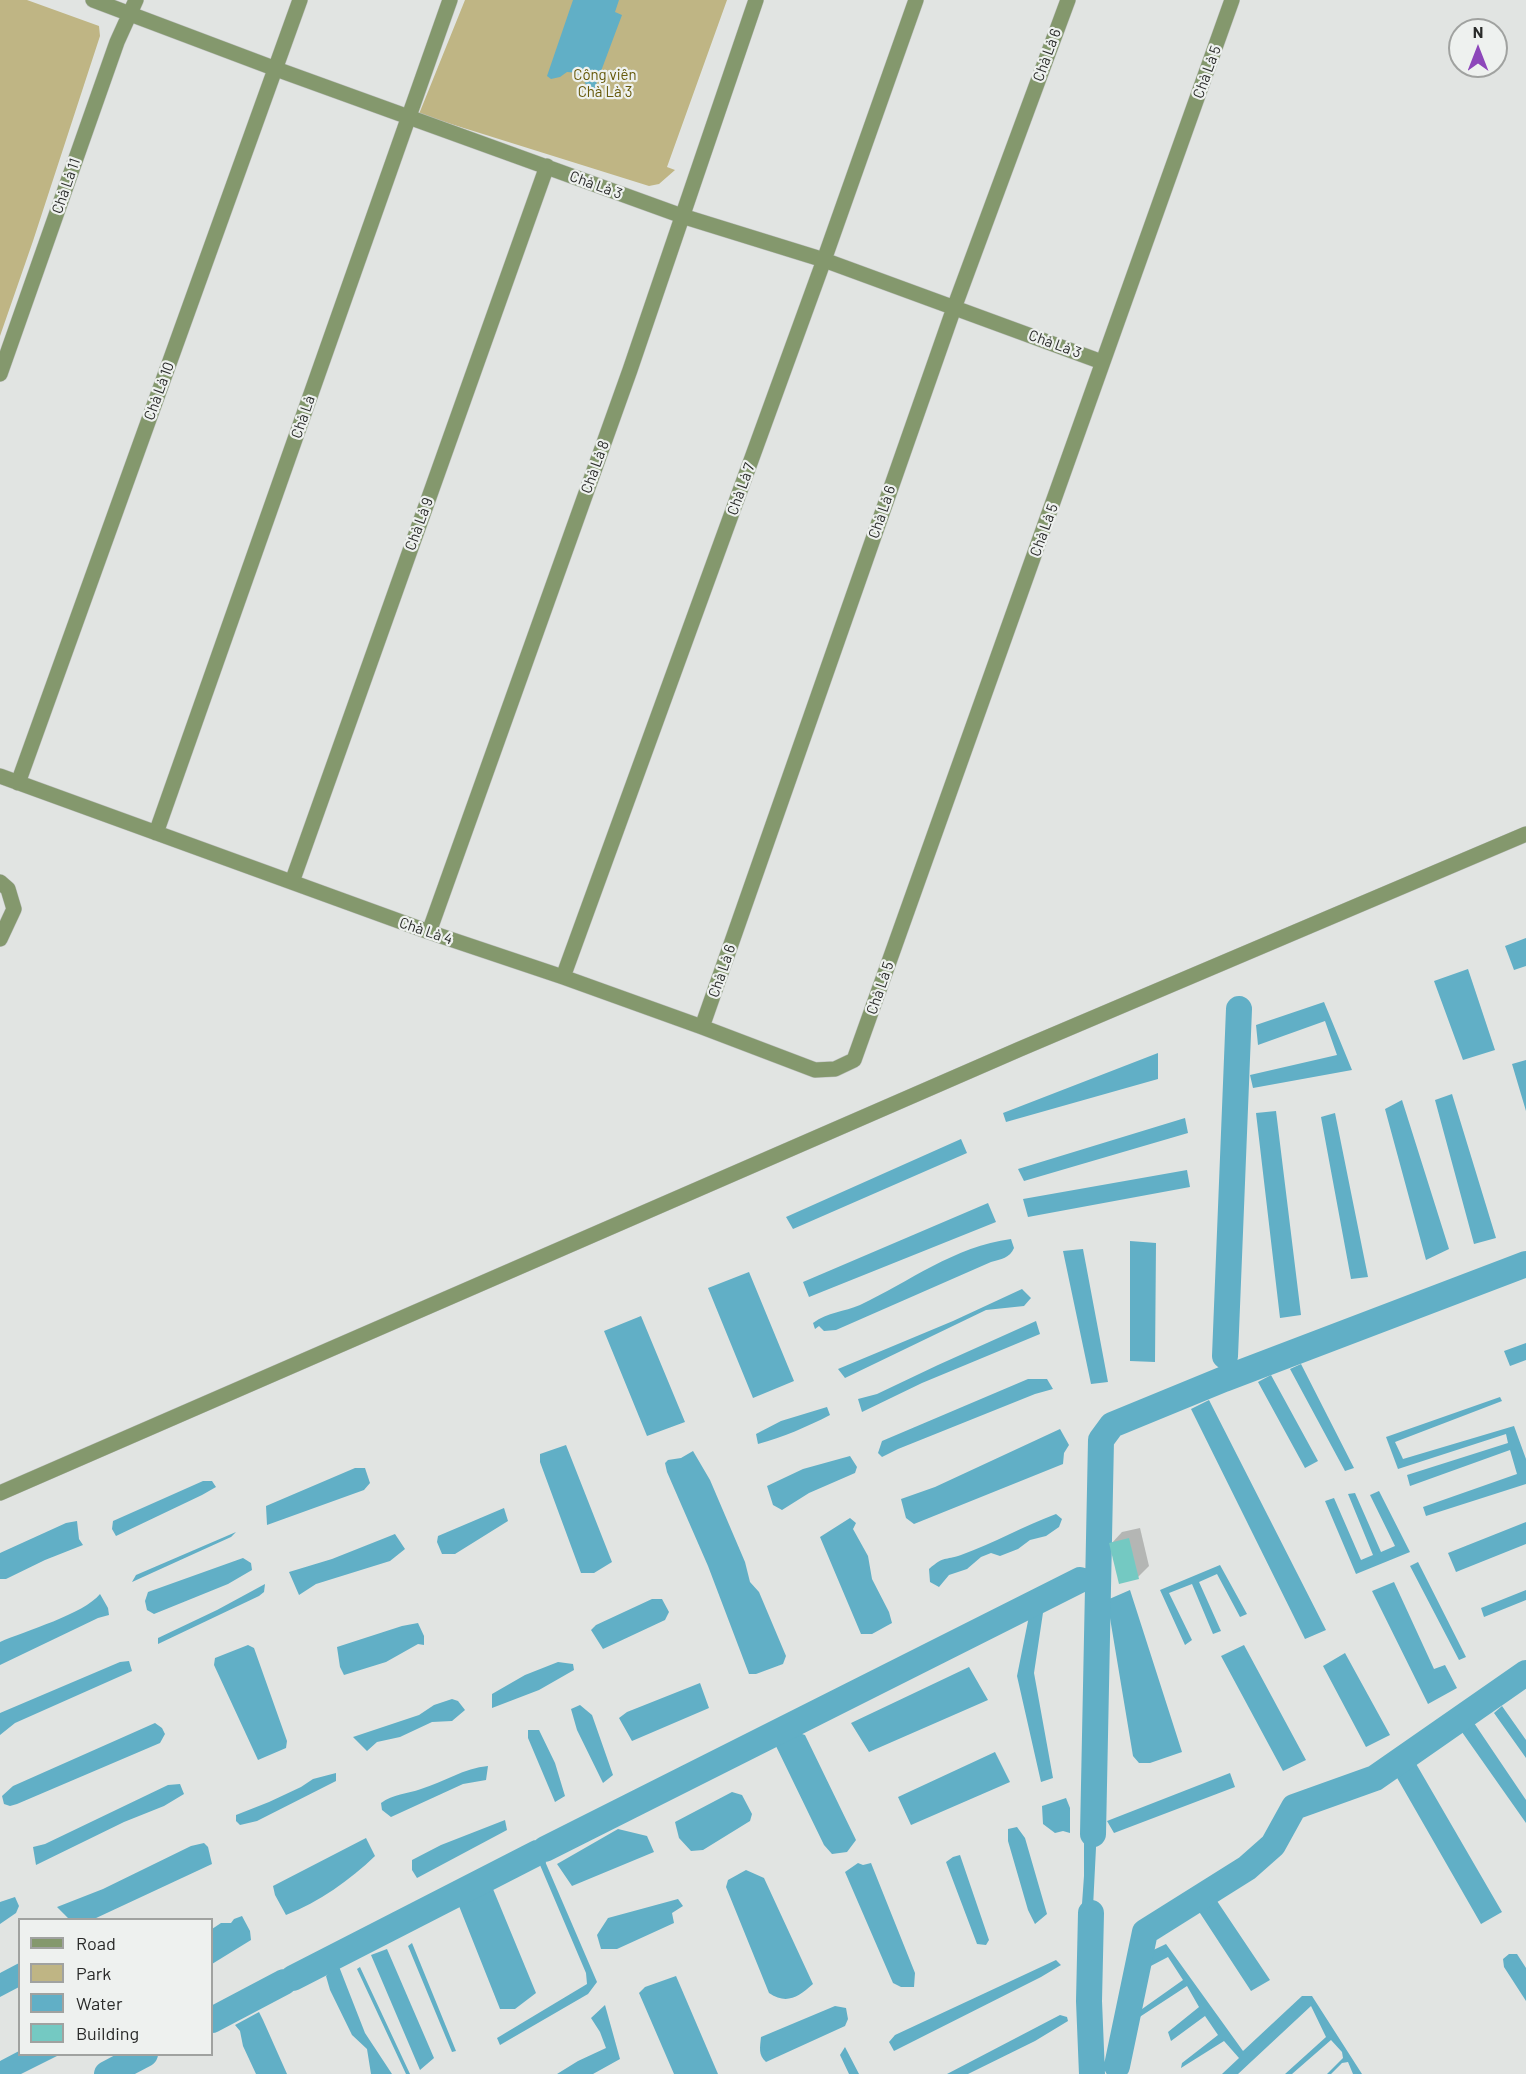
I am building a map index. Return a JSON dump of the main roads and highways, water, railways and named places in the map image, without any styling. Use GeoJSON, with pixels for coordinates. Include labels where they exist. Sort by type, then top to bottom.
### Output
{"type":"FeatureCollection","features":[{"type":"Feature","properties":{"kind":"water"},"geometry":{"type":"Polygon","coordinates":[[[573,0],[619,0],[615,12],[622,15],[594,90],[590,91],[582,77],[577,74],[567,72],[551,79],[547,76],[573,0]]]}},
{"type":"Feature","properties":{"kind":"water"},"geometry":{"type":"Polygon","coordinates":[[[1526,938],[1526,966],[1514,970],[1505,946],[1526,938]]]}},
{"type":"Feature","properties":{"kind":"water"},"geometry":{"type":"Polygon","coordinates":[[[1468,969],[1495,1050],[1463,1060],[1434,981],[1468,969]]]}},
{"type":"Feature","properties":{"kind":"water"},"geometry":{"type":"Polygon","coordinates":[[[1324,1002],[1352,1070],[1253,1088],[1250,1075],[1337,1055],[1325,1021],[1258,1045],[1256,1025],[1324,1002]]]}},
{"type":"Feature","properties":{"kind":"water"},"geometry":{"type":"Polygon","coordinates":[[[1158,1053],[1158,1079],[1006,1122],[1003,1113],[1158,1053]]]}},
{"type":"Feature","properties":{"kind":"water"},"geometry":{"type":"Polygon","coordinates":[[[1526,1060],[1526,1111],[1512,1064],[1526,1060]]]}},
{"type":"Feature","properties":{"kind":"water"},"geometry":{"type":"Polygon","coordinates":[[[1452,1094],[1496,1238],[1474,1244],[1435,1100],[1452,1094]]]}},
{"type":"Feature","properties":{"kind":"water"},"geometry":{"type":"Polygon","coordinates":[[[1402,1100],[1449,1249],[1426,1260],[1385,1109],[1402,1100]]]}},
{"type":"Feature","properties":{"kind":"water"},"geometry":{"type":"Polygon","coordinates":[[[1276,1111],[1301,1315],[1280,1318],[1256,1113],[1276,1111]]]}},
{"type":"Feature","properties":{"kind":"water"},"geometry":{"type":"Polygon","coordinates":[[[1335,1113],[1368,1277],[1351,1279],[1321,1117],[1335,1113]]]}},
{"type":"Feature","properties":{"kind":"water"},"geometry":{"type":"Polygon","coordinates":[[[1185,1118],[1188,1133],[1024,1181],[1018,1169],[1185,1118]]]}},
{"type":"Feature","properties":{"kind":"water"},"geometry":{"type":"Polygon","coordinates":[[[961,1139],[967,1153],[793,1229],[786,1217],[961,1139]]]}},
{"type":"Feature","properties":{"kind":"water"},"geometry":{"type":"Polygon","coordinates":[[[1187,1170],[1190,1187],[1028,1217],[1023,1199],[1187,1170]]]}},
{"type":"Feature","properties":{"kind":"water"},"geometry":{"type":"Polygon","coordinates":[[[988,1203],[996,1222],[809,1297],[803,1282],[988,1203]]]}},
{"type":"Feature","properties":{"kind":"water"},"geometry":{"type":"Polygon","coordinates":[[[1011,1239],[1014,1248],[1005,1258],[991,1262],[836,1330],[824,1331],[819,1326],[815,1329],[813,1323],[819,1319],[860,1305],[952,1257],[990,1243],[1011,1239]]]}},
{"type":"Feature","properties":{"kind":"water"},"geometry":{"type":"Polygon","coordinates":[[[1130,1241],[1156,1243],[1155,1362],[1130,1361],[1130,1241]]]}},
{"type":"Feature","properties":{"kind":"water"},"geometry":{"type":"Polygon","coordinates":[[[1083,1249],[1108,1382],[1091,1384],[1063,1251],[1083,1249]]]}},
{"type":"Feature","properties":{"kind":"water"},"geometry":{"type":"Polygon","coordinates":[[[749,1272],[794,1381],[753,1398],[708,1288],[749,1272]]]}},
{"type":"Feature","properties":{"kind":"water"},"geometry":{"type":"Polygon","coordinates":[[[1022,1289],[1031,1298],[1024,1306],[986,1310],[845,1378],[838,1369],[953,1321],[1022,1289]]]}},
{"type":"Feature","properties":{"kind":"water"},"geometry":{"type":"Polygon","coordinates":[[[641,1316],[685,1422],[647,1436],[604,1331],[641,1316]]]}},
{"type":"Feature","properties":{"kind":"water"},"geometry":{"type":"Polygon","coordinates":[[[1036,1321],[1040,1334],[922,1383],[862,1412],[858,1399],[877,1394],[1036,1321]]]}},
{"type":"Feature","properties":{"kind":"water"},"geometry":{"type":"Polygon","coordinates":[[[1526,1343],[1526,1360],[1510,1366],[1504,1351],[1526,1343]]]}},
{"type":"Feature","properties":{"kind":"water"},"geometry":{"type":"Polygon","coordinates":[[[1301,1364],[1354,1468],[1345,1471],[1290,1369],[1301,1364]]]}},
{"type":"Feature","properties":{"kind":"water"},"geometry":{"type":"Polygon","coordinates":[[[1271,1375],[1318,1461],[1305,1468],[1258,1382],[1271,1375]]]}},
{"type":"Feature","properties":{"kind":"water"},"geometry":{"type":"Polygon","coordinates":[[[1028,1379],[1047,1379],[1053,1389],[1035,1394],[882,1457],[878,1453],[882,1441],[1028,1379]]]}},
{"type":"Feature","properties":{"kind":"water"},"geometry":{"type":"Polygon","coordinates":[[[1500,1397],[1502,1401],[1395,1442],[1403,1459],[1514,1426],[1526,1459],[1526,1484],[1426,1516],[1423,1507],[1517,1474],[1510,1450],[1410,1486],[1407,1475],[1508,1443],[1506,1434],[1398,1469],[1386,1437],[1500,1397]]]}},
{"type":"Feature","properties":{"kind":"water"},"geometry":{"type":"Polygon","coordinates":[[[1209,1400],[1326,1630],[1305,1639],[1191,1409],[1209,1400]]]}},
{"type":"Feature","properties":{"kind":"water"},"geometry":{"type":"Polygon","coordinates":[[[827,1407],[830,1415],[813,1424],[758,1444],[756,1434],[781,1421],[827,1407]]]}},
{"type":"Feature","properties":{"kind":"water"},"geometry":{"type":"Polygon","coordinates":[[[1060,1429],[1069,1445],[1064,1453],[1063,1464],[914,1524],[906,1518],[901,1499],[935,1487],[1060,1429]]]}},
{"type":"Feature","properties":{"kind":"water"},"geometry":{"type":"Polygon","coordinates":[[[566,1445],[612,1562],[594,1573],[581,1573],[540,1462],[540,1454],[566,1445]]]}},
{"type":"Feature","properties":{"kind":"water"},"geometry":{"type":"Polygon","coordinates":[[[693,1451],[710,1480],[745,1562],[750,1582],[759,1592],[786,1656],[783,1664],[756,1674],[749,1674],[708,1566],[667,1472],[665,1463],[668,1460],[681,1458],[693,1451]]]}},
{"type":"Feature","properties":{"kind":"water"},"geometry":{"type":"Polygon","coordinates":[[[850,1456],[857,1467],[855,1473],[809,1493],[782,1510],[773,1505],[767,1486],[803,1469],[850,1456]]]}},
{"type":"Feature","properties":{"kind":"water"},"geometry":{"type":"Polygon","coordinates":[[[355,1468],[365,1468],[370,1483],[364,1490],[267,1525],[266,1506],[355,1468]]]}},
{"type":"Feature","properties":{"kind":"water"},"geometry":{"type":"Polygon","coordinates":[[[203,1481],[212,1481],[216,1487],[116,1536],[112,1529],[113,1521],[203,1481]]]}},
{"type":"Feature","properties":{"kind":"water"},"geometry":{"type":"Polygon","coordinates":[[[1379,1491],[1410,1552],[1356,1574],[1325,1501],[1334,1498],[1361,1560],[1373,1555],[1348,1494],[1355,1493],[1381,1552],[1395,1546],[1370,1495],[1379,1491]]]}},
{"type":"Feature","properties":{"kind":"water"},"geometry":{"type":"Polygon","coordinates":[[[504,1508],[508,1521],[455,1554],[442,1554],[437,1542],[438,1536],[504,1508]]]}},
{"type":"Feature","properties":{"kind":"water"},"geometry":{"type":"Polygon","coordinates":[[[1056,1514],[1062,1519],[1059,1527],[1046,1536],[1030,1540],[1018,1549],[1000,1556],[991,1553],[981,1557],[967,1569],[949,1575],[939,1587],[930,1582],[929,1569],[938,1562],[961,1555],[1056,1514]]]}},
{"type":"Feature","properties":{"kind":"water"},"geometry":{"type":"Polygon","coordinates":[[[850,1518],[856,1523],[853,1529],[868,1556],[872,1579],[889,1612],[892,1623],[872,1634],[861,1634],[820,1537],[850,1518]]]}},
{"type":"Feature","properties":{"kind":"water"},"geometry":{"type":"Polygon","coordinates":[[[77,1521],[79,1539],[83,1545],[6,1579],[0,1579],[0,1553],[66,1523],[77,1521]]]}},
{"type":"Feature","properties":{"kind":"water"},"geometry":{"type":"Polygon","coordinates":[[[1526,1522],[1526,1544],[1456,1572],[1448,1553],[1526,1522]]]}},
{"type":"Feature","properties":{"kind":"water"},"geometry":{"type":"Polygon","coordinates":[[[236,1532],[231,1537],[132,1582],[136,1575],[236,1532]]]}},
{"type":"Feature","properties":{"kind":"water"},"geometry":{"type":"Polygon","coordinates":[[[395,1534],[405,1549],[390,1561],[316,1584],[299,1595],[289,1572],[332,1559],[395,1534]]]}},
{"type":"Feature","properties":{"kind":"water"},"geometry":{"type":"Polygon","coordinates":[[[243,1558],[251,1563],[252,1570],[228,1584],[154,1614],[147,1610],[145,1601],[148,1592],[243,1558]]]}},
{"type":"Feature","properties":{"kind":"water"},"geometry":{"type":"Polygon","coordinates":[[[1418,1562],[1466,1657],[1459,1660],[1410,1566],[1418,1562]]]}},
{"type":"Feature","properties":{"kind":"water"},"geometry":{"type":"Polygon","coordinates":[[[1220,1565],[1247,1614],[1240,1617],[1217,1574],[1199,1582],[1221,1631],[1213,1634],[1192,1584],[1169,1593],[1192,1640],[1185,1645],[1160,1590],[1220,1565]]]}},
{"type":"Feature","properties":{"kind":"water"},"geometry":{"type":"Polygon","coordinates":[[[1394,1582],[1434,1669],[1445,1665],[1457,1688],[1428,1704],[1372,1591],[1394,1582]]]}},
{"type":"Feature","properties":{"kind":"water"},"geometry":{"type":"Polygon","coordinates":[[[265,1584],[264,1592],[259,1596],[158,1644],[158,1638],[265,1584]]]}},
{"type":"Feature","properties":{"kind":"water"},"geometry":{"type":"Polygon","coordinates":[[[1130,1590],[1182,1752],[1150,1763],[1139,1763],[1133,1756],[1107,1600],[1130,1590]]]}},
{"type":"Feature","properties":{"kind":"water"},"geometry":{"type":"Polygon","coordinates":[[[1526,1590],[1526,1600],[1484,1617],[1481,1608],[1526,1590]]]}},
{"type":"Feature","properties":{"kind":"water"},"geometry":{"type":"Polygon","coordinates":[[[100,1594],[108,1608],[109,1615],[98,1618],[0,1665],[0,1642],[68,1615],[100,1594]]]}},
{"type":"Feature","properties":{"kind":"water"},"geometry":{"type":"Polygon","coordinates":[[[652,1599],[662,1599],[669,1612],[665,1620],[603,1649],[591,1630],[596,1625],[652,1599]]]}},
{"type":"Feature","properties":{"kind":"water"},"geometry":{"type":"Polygon","coordinates":[[[1031,1606],[1044,1606],[1034,1673],[1053,1778],[1041,1782],[1017,1676],[1031,1606]]]}},
{"type":"Feature","properties":{"kind":"water"},"geometry":{"type":"Polygon","coordinates":[[[418,1623],[424,1636],[424,1645],[418,1644],[386,1662],[344,1675],[340,1667],[337,1647],[418,1623]]]}},
{"type":"Feature","properties":{"kind":"water"},"geometry":{"type":"Polygon","coordinates":[[[248,1645],[254,1648],[287,1741],[286,1748],[258,1760],[214,1665],[215,1658],[248,1645]]]}},
{"type":"Feature","properties":{"kind":"water"},"geometry":{"type":"Polygon","coordinates":[[[1244,1645],[1306,1760],[1283,1771],[1221,1656],[1244,1645]]]}},
{"type":"Feature","properties":{"kind":"water"},"geometry":{"type":"Polygon","coordinates":[[[1345,1653],[1390,1735],[1366,1747],[1323,1666],[1345,1653]]]}},
{"type":"Feature","properties":{"kind":"water"},"geometry":{"type":"Polygon","coordinates":[[[129,1661],[132,1671],[15,1723],[0,1735],[0,1713],[120,1662],[129,1661]]]}},
{"type":"Feature","properties":{"kind":"water"},"geometry":{"type":"Polygon","coordinates":[[[558,1662],[573,1664],[574,1670],[539,1690],[492,1708],[492,1694],[525,1675],[558,1662]]]}},
{"type":"Feature","properties":{"kind":"water"},"geometry":{"type":"Polygon","coordinates":[[[969,1667],[988,1700],[869,1752],[851,1723],[969,1667]]]}},
{"type":"Feature","properties":{"kind":"water"},"geometry":{"type":"Polygon","coordinates":[[[700,1683],[709,1708],[632,1741],[619,1718],[627,1712],[700,1683]]]}},
{"type":"Feature","properties":{"kind":"water"},"geometry":{"type":"Polygon","coordinates":[[[452,1699],[458,1701],[465,1710],[452,1721],[432,1722],[400,1737],[377,1742],[367,1751],[353,1737],[419,1715],[434,1705],[452,1699]]]}},
{"type":"Feature","properties":{"kind":"water"},"geometry":{"type":"Polygon","coordinates":[[[580,1705],[592,1715],[613,1775],[603,1783],[577,1730],[571,1709],[580,1705]]]}},
{"type":"Feature","properties":{"kind":"water"},"geometry":{"type":"Polygon","coordinates":[[[1502,1706],[1526,1740],[1526,1758],[1494,1713],[1502,1706]]]}},
{"type":"Feature","properties":{"kind":"water"},"geometry":{"type":"Polygon","coordinates":[[[1470,1717],[1526,1800],[1526,1823],[1457,1725],[1470,1717]]]}},
{"type":"Feature","properties":{"kind":"water"},"geometry":{"type":"Polygon","coordinates":[[[155,1723],[162,1728],[165,1734],[160,1743],[17,1804],[10,1806],[4,1804],[2,1796],[13,1786],[155,1723]]]}},
{"type":"Feature","properties":{"kind":"water"},"geometry":{"type":"Polygon","coordinates":[[[528,1730],[539,1730],[555,1763],[565,1796],[555,1802],[528,1738],[528,1730]]]}},
{"type":"Feature","properties":{"kind":"water"},"geometry":{"type":"Polygon","coordinates":[[[793,1731],[805,1735],[856,1840],[847,1852],[832,1854],[824,1845],[774,1742],[779,1735],[793,1731]]]}},
{"type":"Feature","properties":{"kind":"water"},"geometry":{"type":"Polygon","coordinates":[[[995,1752],[1010,1782],[911,1825],[898,1797],[995,1752]]]}},
{"type":"Feature","properties":{"kind":"water"},"geometry":{"type":"Polygon","coordinates":[[[1415,1762],[1502,1912],[1481,1924],[1396,1776],[1415,1762]]]}},
{"type":"Feature","properties":{"kind":"water"},"geometry":{"type":"Polygon","coordinates":[[[488,1766],[486,1780],[463,1784],[391,1817],[382,1810],[381,1803],[390,1798],[416,1791],[471,1769],[488,1766]]]}},
{"type":"Feature","properties":{"kind":"water"},"geometry":{"type":"Polygon","coordinates":[[[336,1773],[336,1781],[257,1821],[240,1825],[236,1821],[236,1815],[269,1802],[313,1779],[336,1773]]]}},
{"type":"Feature","properties":{"kind":"water"},"geometry":{"type":"Polygon","coordinates":[[[1230,1773],[1235,1787],[1114,1833],[1107,1821],[1230,1773]]]}},
{"type":"Feature","properties":{"kind":"water"},"geometry":{"type":"Polygon","coordinates":[[[180,1784],[184,1794],[164,1806],[124,1822],[36,1865],[33,1847],[45,1844],[168,1785],[180,1784]]]}},
{"type":"Feature","properties":{"kind":"water"},"geometry":{"type":"Polygon","coordinates":[[[732,1792],[742,1795],[752,1814],[750,1821],[703,1850],[691,1851],[679,1838],[675,1822],[732,1792]]]}},
{"type":"Feature","properties":{"kind":"water"},"geometry":{"type":"Polygon","coordinates":[[[1066,1798],[1070,1808],[1070,1833],[1063,1831],[1055,1833],[1043,1824],[1042,1806],[1066,1798]]]}},
{"type":"Feature","properties":{"kind":"water"},"geometry":{"type":"Polygon","coordinates":[[[1095,1800],[1098,1808],[1091,1947],[1079,1946],[1084,1876],[1084,1819],[1088,1801],[1095,1800]]]}},
{"type":"Feature","properties":{"kind":"water"},"geometry":{"type":"Polygon","coordinates":[[[505,1820],[507,1830],[417,1878],[412,1870],[412,1860],[441,1845],[505,1820]]]}},
{"type":"Feature","properties":{"kind":"water"},"geometry":{"type":"Polygon","coordinates":[[[1017,1827],[1025,1838],[1047,1914],[1035,1924],[1028,1910],[1008,1841],[1008,1829],[1017,1827]]]}},
{"type":"Feature","properties":{"kind":"water"},"geometry":{"type":"Polygon","coordinates":[[[618,1829],[647,1836],[654,1852],[572,1886],[557,1864],[618,1829]]]}},
{"type":"Feature","properties":{"kind":"water"},"geometry":{"type":"Polygon","coordinates":[[[366,1838],[375,1856],[334,1890],[286,1915],[275,1895],[273,1886],[366,1838]]]}},
{"type":"Feature","properties":{"kind":"water"},"geometry":{"type":"Polygon","coordinates":[[[204,1843],[208,1847],[212,1864],[96,1918],[68,1918],[57,1907],[103,1889],[191,1846],[204,1843]]]}},
{"type":"Feature","properties":{"kind":"water"},"geometry":{"type":"Polygon","coordinates":[[[960,1855],[989,1940],[986,1945],[977,1944],[946,1862],[960,1855]]]}},
{"type":"Feature","properties":{"kind":"water"},"geometry":{"type":"Polygon","coordinates":[[[544,1859],[597,1982],[588,1994],[500,2045],[497,2038],[587,1984],[586,1973],[540,1865],[544,1859]]]}},
{"type":"Feature","properties":{"kind":"water"},"geometry":{"type":"Polygon","coordinates":[[[858,1863],[863,1865],[871,1863],[915,1973],[914,1987],[901,1987],[893,1983],[845,1872],[858,1863]]]}},
{"type":"Feature","properties":{"kind":"water"},"geometry":{"type":"Polygon","coordinates":[[[746,1870],[764,1878],[813,1984],[792,1998],[775,1997],[769,1993],[726,1887],[728,1880],[746,1870]]]}},
{"type":"Feature","properties":{"kind":"water"},"geometry":{"type":"Polygon","coordinates":[[[476,1889],[493,1889],[536,1993],[515,2009],[500,2009],[457,1901],[476,1889]]]}},
{"type":"Feature","properties":{"kind":"water"},"geometry":{"type":"Polygon","coordinates":[[[15,1897],[19,1906],[16,1913],[0,1924],[0,1902],[15,1897]]]}},
{"type":"Feature","properties":{"kind":"water"},"geometry":{"type":"Polygon","coordinates":[[[1215,1898],[1270,1980],[1251,1991],[1198,1910],[1215,1898]]]}},
{"type":"Feature","properties":{"kind":"water"},"geometry":{"type":"Polygon","coordinates":[[[678,1899],[683,1906],[672,1913],[674,1923],[617,1949],[601,1949],[597,1935],[608,1918],[678,1899]]]}},
{"type":"Feature","properties":{"kind":"water"},"geometry":{"type":"Polygon","coordinates":[[[242,1916],[250,1931],[251,1940],[213,1963],[213,1928],[221,1923],[231,1923],[242,1916]]]}},
{"type":"Feature","properties":{"kind":"water"},"geometry":{"type":"Polygon","coordinates":[[[412,1943],[456,2051],[452,2052],[408,1946],[412,1943]]]}},
{"type":"Feature","properties":{"kind":"water"},"geometry":{"type":"Polygon","coordinates":[[[1166,1944],[1243,2051],[1302,1996],[1312,1996],[1362,2074],[1353,2074],[1348,2062],[1342,2063],[1331,2074],[1327,2074],[1343,2058],[1342,2052],[1331,2040],[1292,2074],[1285,2074],[1326,2037],[1311,2006],[1238,2074],[1222,2074],[1239,2058],[1224,2041],[1181,2068],[1182,2063],[1218,2035],[1205,2016],[1171,2041],[1168,2032],[1199,2007],[1187,1986],[1135,2020],[1135,2014],[1183,1980],[1168,1957],[1145,1969],[1147,1953],[1166,1944]]]}},
{"type":"Feature","properties":{"kind":"water"},"geometry":{"type":"Polygon","coordinates":[[[387,1949],[434,2058],[420,2070],[371,1955],[387,1949]]]}},
{"type":"Feature","properties":{"kind":"water"},"geometry":{"type":"Polygon","coordinates":[[[1509,1954],[1517,1954],[1526,1968],[1526,2001],[1504,1967],[1503,1959],[1509,1954]]]}},
{"type":"Feature","properties":{"kind":"water"},"geometry":{"type":"Polygon","coordinates":[[[1056,1960],[1061,1965],[1041,1977],[894,2051],[889,2042],[895,2035],[1056,1960]]]}},
{"type":"Feature","properties":{"kind":"water"},"geometry":{"type":"Polygon","coordinates":[[[18,1964],[18,1988],[0,1997],[0,1973],[18,1964]]]}},
{"type":"Feature","properties":{"kind":"water"},"geometry":{"type":"Polygon","coordinates":[[[338,1964],[365,2033],[392,2074],[371,2074],[367,2049],[352,2035],[330,1990],[326,1976],[338,1964]]]}},
{"type":"Feature","properties":{"kind":"water"},"geometry":{"type":"Polygon","coordinates":[[[360,1967],[410,2074],[406,2074],[357,1969],[360,1967]]]}},
{"type":"Feature","properties":{"kind":"water"},"geometry":{"type":"Polygon","coordinates":[[[676,1976],[718,2074],[674,2074],[639,1993],[645,1987],[676,1976]]]}},
{"type":"Feature","properties":{"kind":"water"},"geometry":{"type":"Polygon","coordinates":[[[605,2005],[620,2059],[593,2074],[557,2074],[606,2048],[591,2018],[605,2005]]]}},
{"type":"Feature","properties":{"kind":"water"},"geometry":{"type":"Polygon","coordinates":[[[835,2006],[846,2008],[848,2019],[845,2026],[766,2062],[763,2059],[760,2051],[761,2037],[835,2006]]]}},
{"type":"Feature","properties":{"kind":"water"},"geometry":{"type":"Polygon","coordinates":[[[259,2012],[287,2074],[256,2074],[243,2046],[240,2031],[235,2025],[259,2012]]]}},
{"type":"Feature","properties":{"kind":"water"},"geometry":{"type":"Polygon","coordinates":[[[1060,2015],[1067,2017],[1068,2021],[1035,2041],[968,2074],[947,2074],[1060,2015]]]}},
{"type":"Feature","properties":{"kind":"water"},"geometry":{"type":"Polygon","coordinates":[[[845,2047],[859,2074],[849,2074],[840,2055],[845,2047]]]}},
{"type":"Feature","properties":{"kind":"water"},"geometry":{"type":"Polygon","coordinates":[[[18,2052],[18,2056],[57,2056],[21,2074],[0,2074],[0,2061],[18,2052]]]}},
{"type":"Feature","properties":{"kind":"waterway"},"geometry":{"type":"LineString","coordinates":[[1225,1356],[1239,1009]]}},
{"type":"Feature","properties":{"kind":"waterway"},"geometry":{"type":"LineString","coordinates":[[1093,1834],[1101,1440],[1112,1425],[1224,1379],[1526,1264]]}},
{"type":"Feature","properties":{"kind":"waterway"},"geometry":{"type":"LineString","coordinates":[[545,1849],[1080,1580]]}},
{"type":"Feature","properties":{"kind":"waterway"},"geometry":{"type":"LineString","coordinates":[[1117,2066],[1145,1932],[1247,1868],[1273,1845],[1294,1807],[1375,1778],[1526,1673]]}},
{"type":"Feature","properties":{"kind":"waterway"},"geometry":{"type":"LineString","coordinates":[[293,1978],[537,1853]]}},
{"type":"Feature","properties":{"kind":"waterway"},"geometry":{"type":"LineString","coordinates":[[1091,1913],[1089,2001],[1092,2074]]}},
{"type":"Feature","properties":{"kind":"waterway"},"geometry":{"type":"LineString","coordinates":[[213,2019],[284,1982]]}},
{"type":"Feature","properties":{"kind":"waterway"},"geometry":{"type":"LineString","coordinates":[[107,2074],[141,2056]]}},
{"type":"Feature","properties":{"kind":"park label","name":"Công viên Chà Là 3"},"geometry":{"type":"Point","coordinates":[605,84]}}]}
